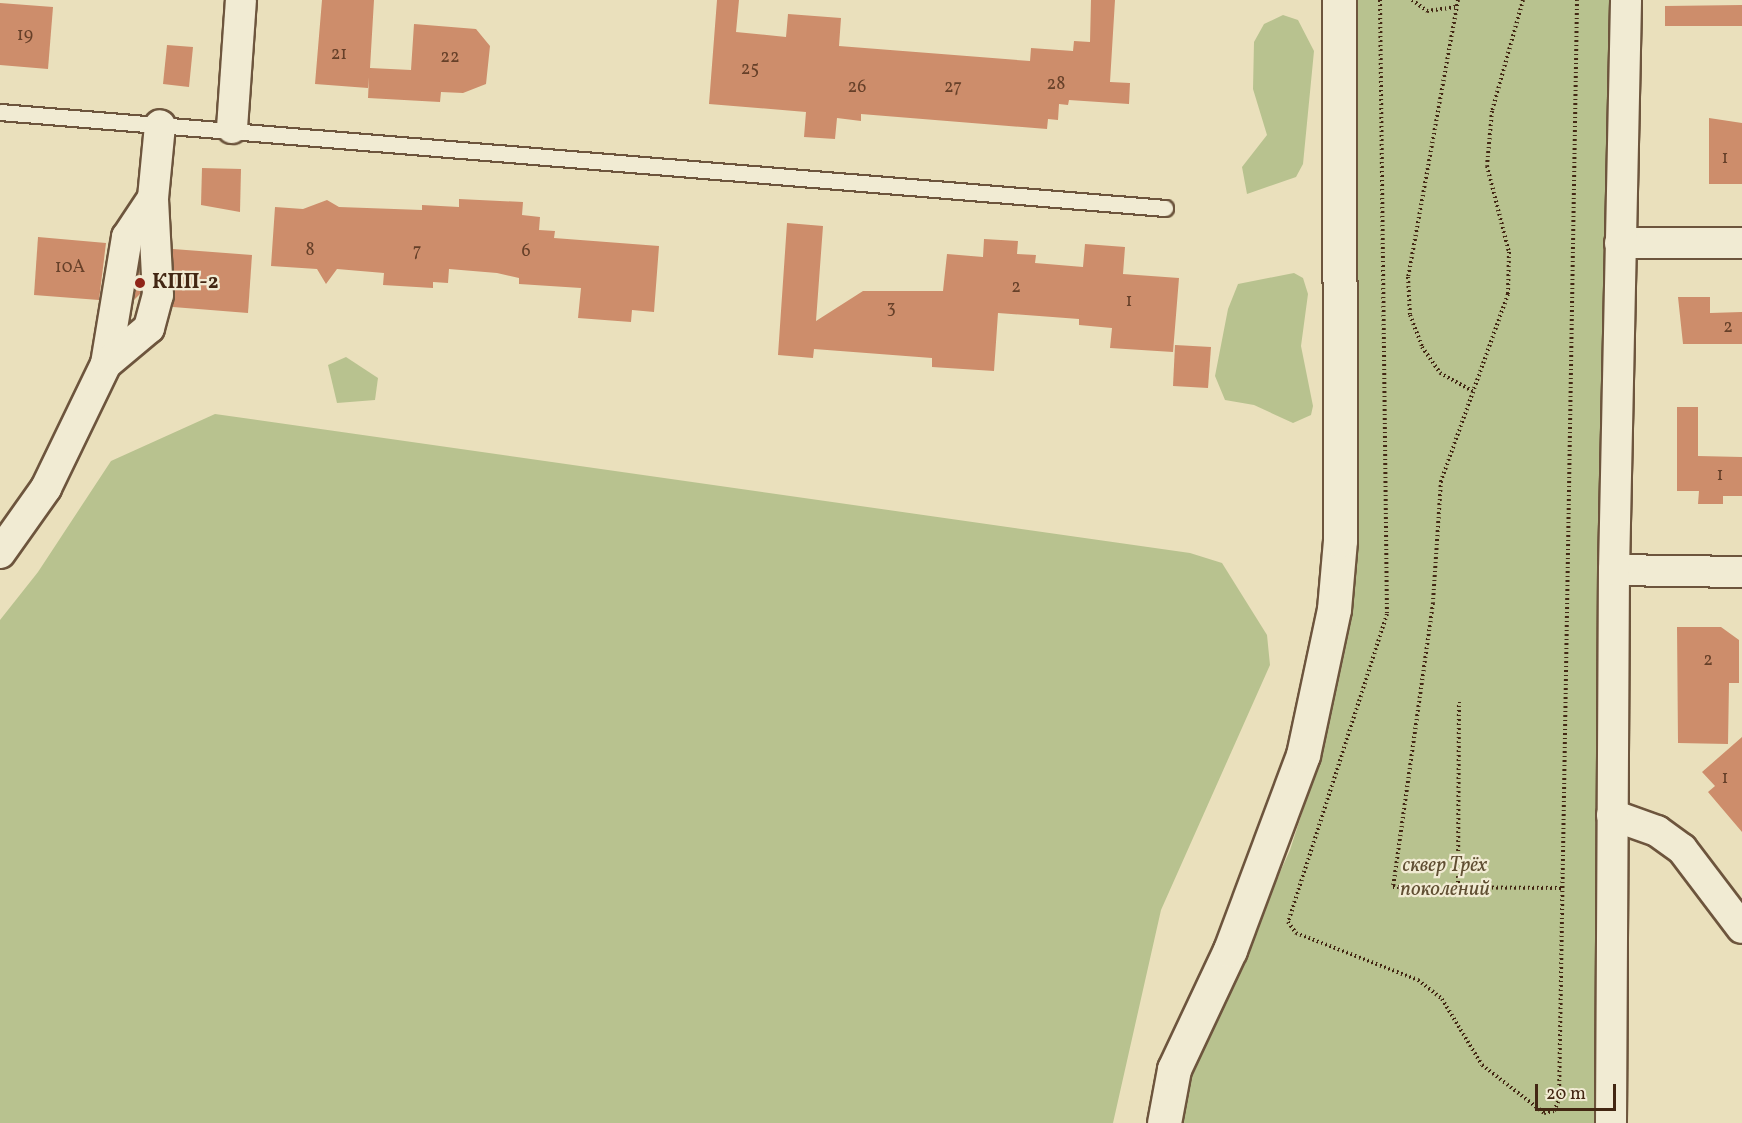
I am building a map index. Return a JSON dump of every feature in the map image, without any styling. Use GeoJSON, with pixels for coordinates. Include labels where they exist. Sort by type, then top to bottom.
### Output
{"type":"FeatureCollection","features":[{"type":"Feature","properties":{"kind":"street"},"geometry":{"type":"LineString","coordinates":[[232,128],[241,0]]}},
{"type":"Feature","properties":{"kind":"street"},"geometry":{"type":"LineString","coordinates":[[1164,1123],[1174,1070],[1230,951],[1303,755],[1334,609],[1340,540],[1339,0]]}},
{"type":"Feature","properties":{"kind":"street"},"geometry":{"type":"LineString","coordinates":[[1611,1123],[1614,570],[1626,0]]}},
{"type":"Feature","properties":{"kind":"street"},"geometry":{"type":"LineString","coordinates":[[106,364],[149,328],[159,295],[153,198],[160,125]]}},
{"type":"Feature","properties":{"kind":"street"},"geometry":{"type":"LineString","coordinates":[[0,553],[46,488],[106,364],[127,237],[153,198]]}},
{"type":"Feature","properties":{"kind":"street"},"geometry":{"type":"LineString","coordinates":[[1620,243],[1742,243]]}},
{"type":"Feature","properties":{"kind":"street"},"geometry":{"type":"LineString","coordinates":[[1614,570],[1742,572]]}},
{"type":"Feature","properties":{"kind":"street"},"geometry":{"type":"LineString","coordinates":[[1612,815],[1657,831],[1683,849],[1742,928]]}},
{"type":"Feature","properties":{"kind":"lane"},"geometry":{"type":"LineString","coordinates":[[0,112],[160,125],[232,128],[1165,208]]}},
{"type":"Feature","properties":{"kind":"path"},"geometry":{"type":"LineString","coordinates":[[1380,0],[1387,614],[1289,928],[1418,980],[1442,999],[1482,1065],[1544,1113],[1554,1111],[1559,1100],[1577,0]]}},
{"type":"Feature","properties":{"kind":"path"},"geometry":{"type":"LineString","coordinates":[[1412,0],[1427,10],[1456,7]]}},
{"type":"Feature","properties":{"kind":"path"},"geometry":{"type":"LineString","coordinates":[[1458,0],[1408,277],[1410,315],[1422,347],[1440,373],[1472,391]]}},
{"type":"Feature","properties":{"kind":"path"},"geometry":{"type":"LineString","coordinates":[[1523,0],[1492,111],[1487,166],[1509,252],[1510,286],[1441,481],[1433,603],[1393,887],[1562,888]]}},
{"type":"Feature","properties":{"kind":"path"},"geometry":{"type":"LineString","coordinates":[[1458,887],[1459,702]]}},
{"type":"Feature","properties":{"kind":"green space","name":"сквер Трёх поколений"},"geometry":{"type":"Polygon","coordinates":[[[1355,0],[1613,0],[1601,1123],[1181,1123],[1193,1066],[1290,850],[1314,776],[1346,641],[1358,507],[1355,0]]]}},
{"type":"Feature","properties":{"kind":"green space"},"geometry":{"type":"Polygon","coordinates":[[[1283,15],[1298,20],[1314,51],[1303,164],[1296,177],[1247,194],[1242,167],[1267,135],[1253,89],[1254,42],[1264,24],[1283,15]]]}},
{"type":"Feature","properties":{"kind":"green space"},"geometry":{"type":"Polygon","coordinates":[[[1294,273],[1303,278],[1308,294],[1301,346],[1313,406],[1311,415],[1293,423],[1254,405],[1225,400],[1215,376],[1228,309],[1238,284],[1294,273]]]}},
{"type":"Feature","properties":{"kind":"green space"},"geometry":{"type":"Polygon","coordinates":[[[346,357],[378,378],[375,400],[337,403],[328,365],[346,357]]]}},
{"type":"Feature","properties":{"kind":"green space"},"geometry":{"type":"Polygon","coordinates":[[[215,414],[1190,553],[1222,563],[1267,635],[1270,665],[1161,910],[1113,1123],[0,1123],[0,620],[38,572],[111,461],[215,414]]]}},
{"type":"Feature","properties":{"kind":"building"},"geometry":{"type":"Polygon","coordinates":[[[322,0],[374,0],[370,68],[411,70],[414,24],[476,29],[490,46],[486,84],[463,93],[441,92],[440,102],[368,98],[369,77],[368,88],[315,84],[322,0]]]}},
{"type":"Feature","properties":{"kind":"building"},"geometry":{"type":"Polygon","coordinates":[[[717,0],[739,0],[736,32],[786,37],[788,14],[841,18],[839,46],[1030,61],[1031,48],[1073,51],[1074,41],[1090,42],[1091,0],[1115,0],[1110,82],[1130,83],[1129,104],[1069,100],[1068,105],[1059,104],[1058,120],[1048,119],[1047,129],[861,114],[861,121],[837,118],[835,139],[804,137],[806,112],[709,104],[717,0]]]}},
{"type":"Feature","properties":{"kind":"building"},"geometry":{"type":"Polygon","coordinates":[[[0,3],[53,7],[48,69],[0,65],[0,3]]]}},
{"type":"Feature","properties":{"kind":"building"},"geometry":{"type":"Polygon","coordinates":[[[1742,5],[1742,26],[1665,26],[1665,6],[1742,5]]]}},
{"type":"Feature","properties":{"kind":"building"},"geometry":{"type":"Polygon","coordinates":[[[167,45],[193,47],[189,87],[163,84],[167,45]]]}},
{"type":"Feature","properties":{"kind":"building"},"geometry":{"type":"Polygon","coordinates":[[[1709,118],[1742,123],[1742,184],[1709,184],[1709,118]]]}},
{"type":"Feature","properties":{"kind":"building"},"geometry":{"type":"Polygon","coordinates":[[[202,168],[241,169],[240,212],[201,205],[202,168]]]}},
{"type":"Feature","properties":{"kind":"building"},"geometry":{"type":"Polygon","coordinates":[[[459,199],[523,202],[522,215],[540,217],[539,230],[555,231],[554,238],[659,246],[654,312],[632,310],[631,322],[578,318],[581,288],[519,284],[519,278],[497,273],[449,269],[448,283],[433,282],[433,288],[383,285],[384,273],[337,269],[326,284],[317,269],[271,266],[275,207],[303,209],[327,200],[339,207],[422,210],[422,205],[459,207],[459,199]]]}},
{"type":"Feature","properties":{"kind":"building"},"geometry":{"type":"Polygon","coordinates":[[[787,223],[823,226],[816,321],[863,291],[943,291],[947,254],[983,257],[984,239],[1018,241],[1017,254],[1036,255],[1035,263],[1083,267],[1085,244],[1125,247],[1123,274],[1179,278],[1173,352],[1110,348],[1112,328],[1079,325],[1079,319],[998,313],[994,371],[932,367],[932,358],[814,349],[813,358],[778,355],[787,223]]]}},
{"type":"Feature","properties":{"kind":"building"},"geometry":{"type":"Polygon","coordinates":[[[38,237],[106,243],[99,300],[34,295],[38,237]]]}},
{"type":"Feature","properties":{"kind":"building"},"geometry":{"type":"Polygon","coordinates":[[[173,249],[252,255],[248,313],[173,307],[173,249]]]}},
{"type":"Feature","properties":{"kind":"building"},"geometry":{"type":"Polygon","coordinates":[[[139,268],[141,293],[134,300],[139,268]]]}},
{"type":"Feature","properties":{"kind":"building"},"geometry":{"type":"Polygon","coordinates":[[[1678,297],[1710,297],[1710,313],[1742,312],[1742,344],[1683,344],[1678,297]]]}},
{"type":"Feature","properties":{"kind":"building"},"geometry":{"type":"Polygon","coordinates":[[[1175,345],[1211,347],[1208,388],[1173,386],[1175,345]]]}},
{"type":"Feature","properties":{"kind":"building"},"geometry":{"type":"Polygon","coordinates":[[[1677,407],[1698,407],[1698,456],[1742,457],[1742,496],[1723,496],[1723,504],[1698,504],[1699,491],[1677,491],[1677,407]]]}},
{"type":"Feature","properties":{"kind":"building"},"geometry":{"type":"Polygon","coordinates":[[[1677,627],[1721,627],[1739,640],[1739,683],[1729,683],[1728,744],[1678,743],[1677,627]]]}},
{"type":"Feature","properties":{"kind":"building"},"geometry":{"type":"Polygon","coordinates":[[[1742,737],[1742,832],[1708,792],[1715,786],[1702,772],[1742,737]]]}},
{"type":"Feature","properties":{"kind":"place","name":"КПП-2"},"geometry":{"type":"Point","coordinates":[140,283]}}]}
